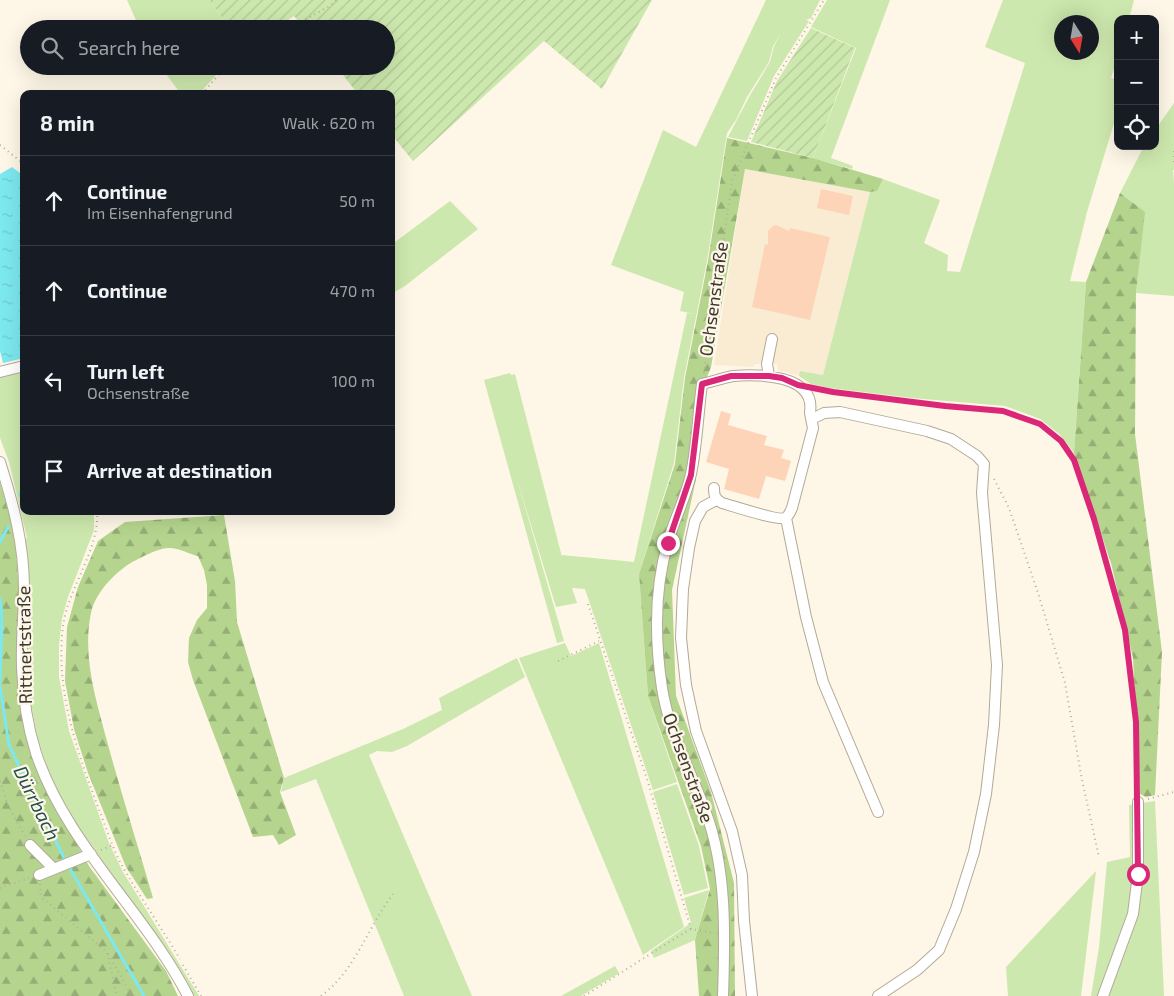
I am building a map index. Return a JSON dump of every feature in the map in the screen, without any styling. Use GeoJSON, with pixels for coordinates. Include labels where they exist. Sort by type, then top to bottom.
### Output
{"type":"FeatureCollection","features":[{"type":"Feature","properties":{"kind":"street"},"geometry":{"type":"LineString","coordinates":[[769,376],[768,364],[772,340]]}},
{"type":"Feature","properties":{"kind":"street"},"geometry":{"type":"LineString","coordinates":[[0,372],[20,367]]}},
{"type":"Feature","properties":{"kind":"street"},"geometry":{"type":"LineString","coordinates":[[702,384],[731,376],[782,378],[798,385],[808,397],[811,405],[813,428],[792,508],[786,518],[773,517],[722,503],[716,500],[714,488]]}},
{"type":"Feature","properties":{"kind":"street","name":"Ochsenstraße"},"geometry":{"type":"LineString","coordinates":[[702,384],[691,475],[668,543],[658,581],[658,640],[662,689],[672,732],[707,814],[720,865],[725,934],[723,996]]}},
{"type":"Feature","properties":{"kind":"street"},"geometry":{"type":"LineString","coordinates":[[811,416],[840,412],[927,431],[951,439],[977,456],[984,464],[982,493],[989,554],[991,607],[997,665],[994,725],[986,794],[974,852],[956,908],[939,950],[917,970],[878,996]]}},
{"type":"Feature","properties":{"kind":"street","name":"Rittnertstraße"},"geometry":{"type":"LineString","coordinates":[[0,462],[12,501],[21,545],[24,587],[22,669],[26,709],[37,754],[54,794],[76,831],[166,958],[188,996]]}},
{"type":"Feature","properties":{"kind":"street"},"geometry":{"type":"LineString","coordinates":[[716,500],[703,507],[695,521],[682,589],[681,638],[686,685],[696,732],[732,831],[742,875],[744,921],[752,996]]}},
{"type":"Feature","properties":{"kind":"street"},"geometry":{"type":"LineString","coordinates":[[786,518],[806,617],[824,682],[878,812]]}},
{"type":"Feature","properties":{"kind":"street"},"geometry":{"type":"LineString","coordinates":[[1103,996],[1133,914],[1138,874],[1138,802]]}},
{"type":"Feature","properties":{"kind":"street"},"geometry":{"type":"LineString","coordinates":[[30,845],[54,869]]}},
{"type":"Feature","properties":{"kind":"street"},"geometry":{"type":"LineString","coordinates":[[39,875],[92,854]]}},
{"type":"Feature","properties":{"kind":"path"},"geometry":{"type":"LineString","coordinates":[[304,20],[338,0]]}},
{"type":"Feature","properties":{"kind":"path","name":"Ochsenstraße"},"geometry":{"type":"LineString","coordinates":[[702,384],[732,181],[776,78],[824,0]]}},
{"type":"Feature","properties":{"kind":"path"},"geometry":{"type":"LineString","coordinates":[[205,90],[218,75]]}},
{"type":"Feature","properties":{"kind":"path"},"geometry":{"type":"LineString","coordinates":[[0,145],[20,161]]}},
{"type":"Feature","properties":{"kind":"path"},"geometry":{"type":"LineString","coordinates":[[1174,150],[1174,164]]}},
{"type":"Feature","properties":{"kind":"path"},"geometry":{"type":"LineString","coordinates":[[798,385],[833,392],[1003,411],[1040,424],[1061,441],[1074,460],[1094,519],[1125,630],[1136,722],[1138,802],[1174,792]]}},
{"type":"Feature","properties":{"kind":"path"},"geometry":{"type":"LineString","coordinates":[[984,464],[997,483],[1009,508],[1039,596],[1065,683],[1082,780],[1099,857]]}},
{"type":"Feature","properties":{"kind":"path"},"geometry":{"type":"LineString","coordinates":[[97,515],[96,533],[75,587],[63,625],[62,673],[71,729],[85,773],[123,868],[201,996]]}},
{"type":"Feature","properties":{"kind":"path"},"geometry":{"type":"LineString","coordinates":[[588,604],[648,782],[691,929]]}},
{"type":"Feature","properties":{"kind":"path"},"geometry":{"type":"LineString","coordinates":[[558,661],[600,641]]}},
{"type":"Feature","properties":{"kind":"path"},"geometry":{"type":"LineString","coordinates":[[0,781],[8,805],[30,845]]}},
{"type":"Feature","properties":{"kind":"path"},"geometry":{"type":"LineString","coordinates":[[92,854],[113,845]]}},
{"type":"Feature","properties":{"kind":"path"},"geometry":{"type":"LineString","coordinates":[[0,888],[39,875],[41,897],[107,952],[132,996]]}},
{"type":"Feature","properties":{"kind":"path"},"geometry":{"type":"LineString","coordinates":[[321,996],[330,990],[346,972],[384,905],[393,894]]}},
{"type":"Feature","properties":{"kind":"path"},"geometry":{"type":"LineString","coordinates":[[584,996],[691,929],[725,934]]}},
{"type":"Feature","properties":{"kind":"path"},"geometry":{"type":"LineString","coordinates":[[107,952],[117,996]]}},
{"type":"Feature","properties":{"kind":"shaded area"},"geometry":{"type":"Polygon","coordinates":[[[745,169],[870,192],[823,375],[800,371],[799,376],[778,370],[777,364],[755,364],[753,367],[714,365],[745,169]]]}},
{"type":"Feature","properties":{"kind":"green space"},"geometry":{"type":"Polygon","coordinates":[[[127,0],[209,0],[223,20],[136,20],[127,0]]]}},
{"type":"Feature","properties":{"kind":"green space"},"geometry":{"type":"Polygon","coordinates":[[[209,0],[652,0],[602,89],[544,41],[413,161],[395,139],[395,90],[355,90],[343,75],[395,75],[395,20],[297,20],[294,16],[288,20],[223,20],[209,0]]]}},
{"type":"Feature","properties":{"kind":"green space"},"geometry":{"type":"Polygon","coordinates":[[[766,0],[820,0],[811,18],[806,20],[809,21],[774,76],[747,141],[728,137],[770,62],[774,46],[781,33],[773,46],[769,62],[727,133],[707,261],[684,378],[674,463],[639,574],[648,696],[677,782],[653,790],[585,589],[572,588],[577,603],[556,607],[516,476],[564,641],[557,643],[484,380],[510,373],[511,375],[515,374],[562,557],[562,555],[634,562],[687,313],[695,314],[680,311],[684,292],[611,265],[663,130],[696,147],[766,0]]]}},
{"type":"Feature","properties":{"kind":"green space"},"geometry":{"type":"Polygon","coordinates":[[[827,0],[890,0],[831,158],[853,166],[852,169],[813,158],[856,48],[811,27],[827,0]]]}},
{"type":"Feature","properties":{"kind":"green space"},"geometry":{"type":"Polygon","coordinates":[[[1003,0],[1134,0],[1130,15],[1114,15],[1114,69],[1111,78],[1114,79],[1114,123],[1087,212],[1070,281],[1086,282],[1074,453],[1059,434],[1040,419],[1005,406],[912,398],[830,388],[811,384],[799,376],[800,371],[823,375],[870,192],[877,190],[883,179],[940,200],[924,243],[948,255],[947,271],[960,272],[1025,63],[985,47],[1003,0]]]}},
{"type":"Feature","properties":{"kind":"green space"},"geometry":{"type":"Polygon","coordinates":[[[811,28],[855,48],[813,158],[751,142],[777,81],[811,28]]]}},
{"type":"Feature","properties":{"kind":"green space"},"geometry":{"type":"Polygon","coordinates":[[[167,75],[216,75],[203,90],[178,90],[167,75]]]}},
{"type":"Feature","properties":{"kind":"green space"},"geometry":{"type":"Polygon","coordinates":[[[1174,103],[1174,296],[1136,293],[1144,212],[1120,193],[1142,150],[1159,150],[1159,124],[1174,103]]]}},
{"type":"Feature","properties":{"kind":"green space"},"geometry":{"type":"Polygon","coordinates":[[[727,138],[813,158],[883,179],[877,191],[870,192],[745,169],[711,367],[693,412],[696,479],[672,590],[676,696],[711,792],[734,883],[735,996],[699,996],[695,940],[710,889],[701,846],[648,696],[639,574],[675,464],[685,378],[708,261],[727,138]]]}},
{"type":"Feature","properties":{"kind":"green space"},"geometry":{"type":"Polygon","coordinates":[[[1120,193],[1145,212],[1136,293],[1135,434],[1162,652],[1155,795],[1146,797],[1140,794],[1133,658],[1111,563],[1074,453],[1086,282],[1120,193]]]}},
{"type":"Feature","properties":{"kind":"green space"},"geometry":{"type":"Polygon","coordinates":[[[450,201],[478,229],[395,292],[395,242],[450,201]]]}},
{"type":"Feature","properties":{"kind":"green space"},"geometry":{"type":"Polygon","coordinates":[[[20,371],[20,508],[9,462],[0,438],[0,375],[20,371]]]}},
{"type":"Feature","properties":{"kind":"green space"},"geometry":{"type":"Polygon","coordinates":[[[0,482],[15,536],[19,593],[17,653],[47,790],[89,866],[166,971],[178,996],[0,996],[0,482]]]}},
{"type":"Feature","properties":{"kind":"green space"},"geometry":{"type":"Polygon","coordinates":[[[22,515],[94,515],[94,530],[68,597],[62,619],[59,644],[59,677],[69,731],[109,843],[123,872],[199,996],[194,996],[164,947],[76,823],[48,770],[38,740],[27,684],[29,573],[25,539],[27,538],[22,515]]]}},
{"type":"Feature","properties":{"kind":"green space"},"geometry":{"type":"Polygon","coordinates":[[[224,515],[235,581],[237,622],[284,778],[280,792],[296,835],[279,845],[273,835],[253,837],[193,680],[188,662],[189,638],[197,620],[207,608],[207,585],[204,570],[198,556],[172,548],[153,552],[126,566],[109,581],[100,593],[91,613],[88,645],[91,678],[99,710],[153,898],[147,899],[126,867],[88,773],[74,729],[65,681],[67,627],[78,587],[98,541],[125,522],[224,515]]]}},
{"type":"Feature","properties":{"kind":"green space"},"geometry":{"type":"Polygon","coordinates":[[[565,643],[571,656],[599,643],[684,927],[643,955],[519,658],[565,643]]]}},
{"type":"Feature","properties":{"kind":"green space"},"geometry":{"type":"Polygon","coordinates":[[[517,658],[525,677],[407,746],[392,752],[377,751],[369,755],[472,996],[404,996],[316,779],[281,792],[284,778],[403,729],[442,710],[439,698],[517,658]]]}},
{"type":"Feature","properties":{"kind":"green space"},"geometry":{"type":"Polygon","coordinates":[[[677,784],[699,846],[708,888],[684,895],[653,792],[677,784]]]}},
{"type":"Feature","properties":{"kind":"green space"},"geometry":{"type":"Polygon","coordinates":[[[1155,801],[1164,996],[1091,996],[1099,947],[1107,862],[1130,857],[1129,805],[1155,801]]]}},
{"type":"Feature","properties":{"kind":"green space"},"geometry":{"type":"Polygon","coordinates":[[[1096,871],[1081,996],[1008,996],[1006,967],[1096,871]]]}},
{"type":"Feature","properties":{"kind":"green space"},"geometry":{"type":"Polygon","coordinates":[[[709,890],[695,940],[654,958],[651,951],[691,923],[684,898],[709,890]]]}},
{"type":"Feature","properties":{"kind":"green space"},"geometry":{"type":"Polygon","coordinates":[[[615,966],[619,973],[581,996],[561,996],[615,966]]]}},
{"type":"Feature","properties":{"kind":"water"},"geometry":{"type":"Polygon","coordinates":[[[12,167],[20,173],[20,359],[3,363],[0,351],[0,174],[12,167]]]}},
{"type":"Feature","properties":{"kind":"building"},"geometry":{"type":"Polygon","coordinates":[[[821,189],[853,196],[849,215],[817,208],[821,189]]]}},
{"type":"Feature","properties":{"kind":"building"},"geometry":{"type":"Polygon","coordinates":[[[776,225],[789,231],[790,228],[830,237],[810,320],[752,307],[765,244],[768,245],[768,231],[776,225]]]}},
{"type":"Feature","properties":{"kind":"building"},"geometry":{"type":"Polygon","coordinates":[[[721,411],[731,414],[728,425],[767,436],[764,445],[784,450],[781,458],[791,461],[785,481],[766,476],[759,499],[724,489],[729,469],[706,462],[721,411]]]}},
{"type":"Feature","properties":{"kind":"waterway","name":"Dürrbach"},"geometry":{"type":"LineString","coordinates":[[0,542],[8,527]]}},
{"type":"Feature","properties":{"kind":"waterway","name":"Dürrbach"},"geometry":{"type":"LineString","coordinates":[[0,599],[2,620],[0,682]]}},
{"type":"Feature","properties":{"kind":"waterway","name":"Dürrbach"},"geometry":{"type":"LineString","coordinates":[[0,686],[9,745],[65,860]]}},
{"type":"Feature","properties":{"kind":"waterway","name":"Dürrbach"},"geometry":{"type":"LineString","coordinates":[[69,867],[144,996]]}},
{"type":"Feature","properties":{"kind":"route"},"geometry":{"type":"LineString","coordinates":[[668,543],[691,475],[702,384],[731,376],[769,376],[782,378],[798,385],[833,392],[1003,411],[1022,416],[1040,424],[1061,441],[1074,460],[1094,519],[1125,630],[1136,722],[1138,874]]}}]}
